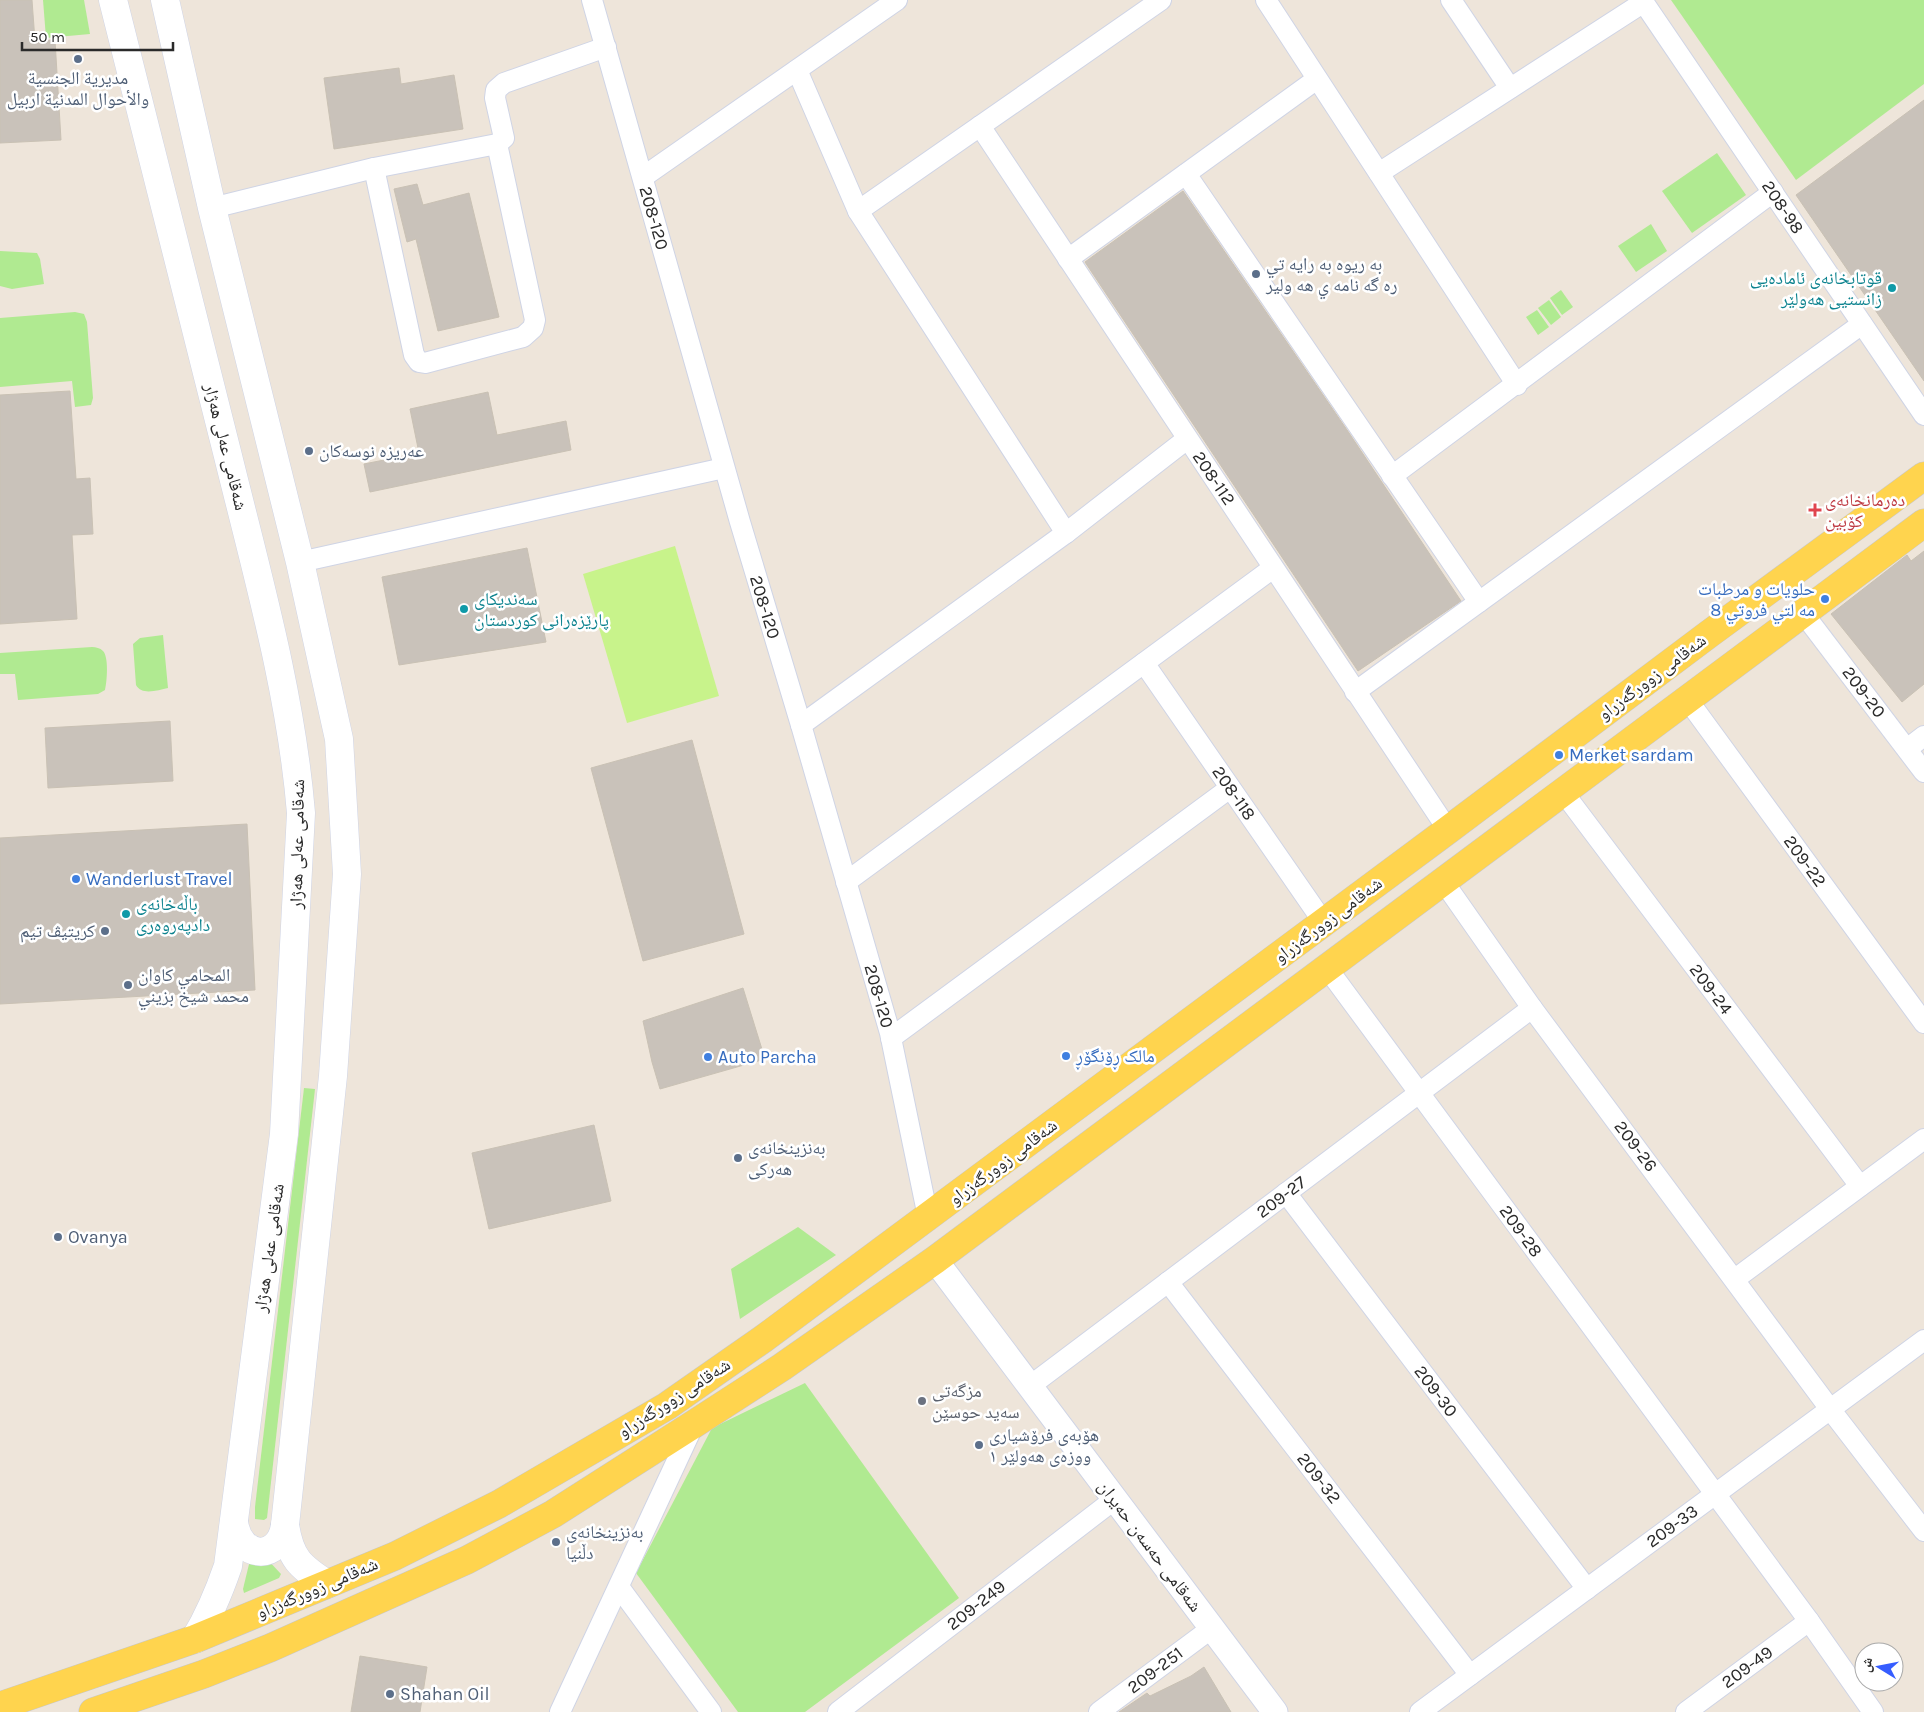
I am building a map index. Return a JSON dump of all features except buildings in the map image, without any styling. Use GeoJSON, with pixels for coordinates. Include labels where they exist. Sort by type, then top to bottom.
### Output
{"type":"FeatureCollection","features":[{"type":"Feature","properties":{"kind":"main road","name":"شەقامی عەلی هەژار"},"geometry":{"type":"LineString","coordinates":[[113,0],[253,554],[286,701],[297,764],[299,793],[300,823],[284,1134],[228,1566],[208,1617],[195,1639]]}},
{"type":"Feature","properties":{"kind":"main road"},"geometry":{"type":"LineString","coordinates":[[165,0],[212,208],[300,562],[339,739],[347,874],[333,1076],[284,1534],[280,1541],[267,1550],[250,1550],[238,1539],[234,1522]]}},
{"type":"Feature","properties":{"kind":"main road","name":"شەقامی زوورگەزراو"},"geometry":{"type":"LineString","coordinates":[[0,1706],[195,1639],[395,1556],[499,1504],[667,1406],[764,1340],[1709,634],[1924,476]]}},
{"type":"Feature","properties":{"kind":"main road","name":"شەقامی زوورگەزراو"},"geometry":{"type":"LineString","coordinates":[[93,1712],[204,1674],[270,1648],[467,1560],[553,1514],[782,1367],[935,1260],[1924,523]]}},
{"type":"Feature","properties":{"kind":"main road"},"geometry":{"type":"LineString","coordinates":[[1709,634],[1732,666]]}},
{"type":"Feature","properties":{"kind":"main road"},"geometry":{"type":"LineString","coordinates":[[285,1525],[288,1544],[296,1559],[308,1572],[327,1584]]}},
{"type":"Feature","properties":{"kind":"street"},"geometry":{"type":"LineString","coordinates":[[643,177],[897,0]]}},
{"type":"Feature","properties":{"kind":"street"},"geometry":{"type":"LineString","coordinates":[[858,211],[1161,0]]}},
{"type":"Feature","properties":{"kind":"street"},"geometry":{"type":"LineString","coordinates":[[1266,0],[1517,385]]}},
{"type":"Feature","properties":{"kind":"street"},"geometry":{"type":"LineString","coordinates":[[1451,0],[1510,88]]}},
{"type":"Feature","properties":{"kind":"street"},"geometry":{"type":"LineString","coordinates":[[1379,173],[1643,1]]}},
{"type":"Feature","properties":{"kind":"street","name":"208-98"},"geometry":{"type":"LineString","coordinates":[[1643,1],[1924,415]]}},
{"type":"Feature","properties":{"kind":"street","name":"208-120"},"geometry":{"type":"LineString","coordinates":[[599,3],[606,47],[724,468],[801,725],[891,1038],[928,1217]]}},
{"type":"Feature","properties":{"kind":"street"},"geometry":{"type":"LineString","coordinates":[[212,208],[374,168],[497,144],[504,138],[495,98],[496,90],[504,83],[606,47]]}},
{"type":"Feature","properties":{"kind":"street"},"geometry":{"type":"LineString","coordinates":[[797,70],[858,211],[1066,533]]}},
{"type":"Feature","properties":{"kind":"street"},"geometry":{"type":"LineString","coordinates":[[1068,259],[1317,79]]}},
{"type":"Feature","properties":{"kind":"street","name":"208-112"},"geometry":{"type":"LineString","coordinates":[[980,126],[1448,830]]}},
{"type":"Feature","properties":{"kind":"street"},"geometry":{"type":"LineString","coordinates":[[374,168],[414,355],[420,362],[425,363],[523,337],[533,328],[535,320],[497,144]]}},
{"type":"Feature","properties":{"kind":"street"},"geometry":{"type":"LineString","coordinates":[[1186,174],[1479,602]]}},
{"type":"Feature","properties":{"kind":"street"},"geometry":{"type":"LineString","coordinates":[[1392,476],[1517,385],[1773,192]]}},
{"type":"Feature","properties":{"kind":"street"},"geometry":{"type":"LineString","coordinates":[[1355,692],[1862,324]]}},
{"type":"Feature","properties":{"kind":"street"},"geometry":{"type":"LineString","coordinates":[[801,725],[1066,533],[1188,439]]}},
{"type":"Feature","properties":{"kind":"street"},"geometry":{"type":"LineString","coordinates":[[300,562],[724,468]]}},
{"type":"Feature","properties":{"kind":"street"},"geometry":{"type":"LineString","coordinates":[[846,882],[1273,568]]}},
{"type":"Feature","properties":{"kind":"street","name":"209-20"},"geometry":{"type":"LineString","coordinates":[[1803,613],[1924,772]]}},
{"type":"Feature","properties":{"kind":"street","name":"208-118"},"geometry":{"type":"LineString","coordinates":[[1144,663],[1324,923]]}},
{"type":"Feature","properties":{"kind":"street","name":"209-22"},"geometry":{"type":"LineString","coordinates":[[1687,700],[1924,1023]]}},
{"type":"Feature","properties":{"kind":"street"},"geometry":{"type":"LineString","coordinates":[[1906,749],[1924,736]]}},
{"type":"Feature","properties":{"kind":"street"},"geometry":{"type":"LineString","coordinates":[[891,1038],[1230,788]]}},
{"type":"Feature","properties":{"kind":"street","name":"209-24"},"geometry":{"type":"LineString","coordinates":[[1563,792],[1860,1186]]}},
{"type":"Feature","properties":{"kind":"street","name":"209-26"},"geometry":{"type":"LineString","coordinates":[[1443,882],[1532,1008],[1735,1278],[1830,1409],[1924,1531]]}},
{"type":"Feature","properties":{"kind":"street","name":"209-28"},"geometry":{"type":"LineString","coordinates":[[1327,968],[1809,1622],[1873,1712]]}},
{"type":"Feature","properties":{"kind":"street","name":"209-27"},"geometry":{"type":"LineString","coordinates":[[1030,1386],[1532,1008]]}},
{"type":"Feature","properties":{"kind":"street"},"geometry":{"type":"LineString","coordinates":[[1735,1278],[1924,1138]]}},
{"type":"Feature","properties":{"kind":"street","name":"209-30"},"geometry":{"type":"LineString","coordinates":[[1286,1192],[1587,1589]]}},
{"type":"Feature","properties":{"kind":"street","name":"شەقامی حەسەن حەیران"},"geometry":{"type":"LineString","coordinates":[[935,1260],[1275,1712]]}},
{"type":"Feature","properties":{"kind":"street","name":"209-32"},"geometry":{"type":"LineString","coordinates":[[1168,1282],[1470,1675]]}},
{"type":"Feature","properties":{"kind":"street","name":"209-33"},"geometry":{"type":"LineString","coordinates":[[1420,1712],[1924,1340]]}},
{"type":"Feature","properties":{"kind":"street"},"geometry":{"type":"LineString","coordinates":[[560,1712],[694,1424]]}},
{"type":"Feature","properties":{"kind":"street","name":"209-249"},"geometry":{"type":"LineString","coordinates":[[838,1712],[1114,1499]]}},
{"type":"Feature","properties":{"kind":"street"},"geometry":{"type":"LineString","coordinates":[[619,1587],[712,1712]]}},
{"type":"Feature","properties":{"kind":"street","name":"209-49"},"geometry":{"type":"LineString","coordinates":[[1686,1712],[1809,1622]]}},
{"type":"Feature","properties":{"kind":"street","name":"209-251"},"geometry":{"type":"LineString","coordinates":[[1099,1712],[1212,1628]]}},
{"type":"Feature","properties":{"kind":"green space"},"geometry":{"type":"Polygon","coordinates":[[[43,0],[84,0],[90,34],[46,38],[43,0]]]}},
{"type":"Feature","properties":{"kind":"green space"},"geometry":{"type":"Polygon","coordinates":[[[1671,0],[1924,0],[1924,84],[1796,180],[1671,0]]]}},
{"type":"Feature","properties":{"kind":"green space"},"geometry":{"type":"Polygon","coordinates":[[[1717,153],[1746,195],[1692,233],[1662,191],[1717,153]]]}},
{"type":"Feature","properties":{"kind":"green space"},"geometry":{"type":"Polygon","coordinates":[[[1651,224],[1667,251],[1636,272],[1618,246],[1651,224]]]}},
{"type":"Feature","properties":{"kind":"green space"},"geometry":{"type":"Polygon","coordinates":[[[0,251],[37,253],[40,259],[44,284],[12,289],[0,286],[0,251]]]}},
{"type":"Feature","properties":{"kind":"green space"},"geometry":{"type":"Polygon","coordinates":[[[1561,290],[1573,307],[1562,315],[1550,298],[1561,290]]]}},
{"type":"Feature","properties":{"kind":"green space"},"geometry":{"type":"Polygon","coordinates":[[[1549,300],[1561,317],[1551,325],[1538,308],[1549,300]]]}},
{"type":"Feature","properties":{"kind":"green space"},"geometry":{"type":"Polygon","coordinates":[[[1537,310],[1549,327],[1538,335],[1526,317],[1537,310]]]}},
{"type":"Feature","properties":{"kind":"green space"},"geometry":{"type":"Polygon","coordinates":[[[75,312],[84,314],[87,322],[93,398],[91,405],[75,407],[72,381],[0,387],[0,318],[75,312]]]}},
{"type":"Feature","properties":{"kind":"green space"},"geometry":{"type":"Polygon","coordinates":[[[675,546],[719,696],[627,723],[583,574],[675,546]]]}},
{"type":"Feature","properties":{"kind":"green space"},"geometry":{"type":"Polygon","coordinates":[[[163,635],[168,688],[150,691],[142,690],[136,685],[133,644],[140,638],[163,635]]]}},
{"type":"Feature","properties":{"kind":"green space"},"geometry":{"type":"Polygon","coordinates":[[[92,647],[102,650],[107,664],[105,690],[98,694],[18,700],[15,674],[0,674],[0,653],[92,647]]]}},
{"type":"Feature","properties":{"kind":"green space"},"geometry":{"type":"Polygon","coordinates":[[[304,1088],[315,1089],[267,1518],[264,1520],[255,1519],[255,1507],[304,1088]]]}},
{"type":"Feature","properties":{"kind":"green space"},"geometry":{"type":"Polygon","coordinates":[[[798,1227],[836,1255],[740,1319],[731,1269],[798,1227]]]}},
{"type":"Feature","properties":{"kind":"green space"},"geometry":{"type":"Polygon","coordinates":[[[805,1383],[959,1598],[805,1712],[738,1712],[636,1573],[712,1428],[805,1383]]]}},
{"type":"Feature","properties":{"kind":"green space"},"geometry":{"type":"Polygon","coordinates":[[[266,1558],[281,1574],[279,1578],[244,1593],[243,1589],[250,1560],[266,1558]]]}},
{"type":"Feature","properties":{"kind":"place","name":"مديرية الجنسية والأحوال المدنية اربيل"},"geometry":{"type":"Point","coordinates":[78,59]}},
{"type":"Feature","properties":{"kind":"place","name":"به ريوه به رايه تي ره گه نامه ي هه ولير"},"geometry":{"type":"Point","coordinates":[1256,274]}},
{"type":"Feature","properties":{"kind":"place","name":"قوتابخانەی ئامادەیی زانستیی هەولێر"},"geometry":{"type":"Point","coordinates":[1892,288]}},
{"type":"Feature","properties":{"kind":"place","name":"عەریزە نوسەکان"},"geometry":{"type":"Point","coordinates":[309,451]}},
{"type":"Feature","properties":{"kind":"place","name":"دەرمانخانەی کۆبین"},"geometry":{"type":"Point","coordinates":[1815,510]}},
{"type":"Feature","properties":{"kind":"place","name":"حلويات و مرطبات مه لتي فروتي 8"},"geometry":{"type":"Point","coordinates":[1825,599]}},
{"type":"Feature","properties":{"kind":"place","name":"سەندیکای پارێزەرانی کوردستان"},"geometry":{"type":"Point","coordinates":[464,609]}},
{"type":"Feature","properties":{"kind":"place","name":"Merket sardam"},"geometry":{"type":"Point","coordinates":[1559,755]}},
{"type":"Feature","properties":{"kind":"place","name":"Wanderlust Travel"},"geometry":{"type":"Point","coordinates":[76,879]}},
{"type":"Feature","properties":{"kind":"place","name":"باڵەخانەی دادپەروەری"},"geometry":{"type":"Point","coordinates":[126,914]}},
{"type":"Feature","properties":{"kind":"place","name":"کریتیڤ تیم"},"geometry":{"type":"Point","coordinates":[105,931]}},
{"type":"Feature","properties":{"kind":"place","name":"المحامي كاوان محمد شيخ بزيني"},"geometry":{"type":"Point","coordinates":[128,985]}},
{"type":"Feature","properties":{"kind":"place","name":"مالک ڕۆنگۆڕ"},"geometry":{"type":"Point","coordinates":[1066,1056]}},
{"type":"Feature","properties":{"kind":"place","name":"Auto Parcha"},"geometry":{"type":"Point","coordinates":[708,1057]}},
{"type":"Feature","properties":{"kind":"place","name":"بەنزینخانەی هەرکی"},"geometry":{"type":"Point","coordinates":[738,1158]}},
{"type":"Feature","properties":{"kind":"place","name":"Ovanya"},"geometry":{"type":"Point","coordinates":[58,1237]}},
{"type":"Feature","properties":{"kind":"place","name":"مزگەتی سەید حوسێن"},"geometry":{"type":"Point","coordinates":[922,1401]}},
{"type":"Feature","properties":{"kind":"place","name":"هۆبەی فرۆشیاری ووزەی هەولێر ١"},"geometry":{"type":"Point","coordinates":[979,1445]}},
{"type":"Feature","properties":{"kind":"place","name":"بەنزینخانەی دڵنیا"},"geometry":{"type":"Point","coordinates":[556,1542]}},
{"type":"Feature","properties":{"kind":"place","name":"Shahan Oil"},"geometry":{"type":"Point","coordinates":[390,1694]}}]}
